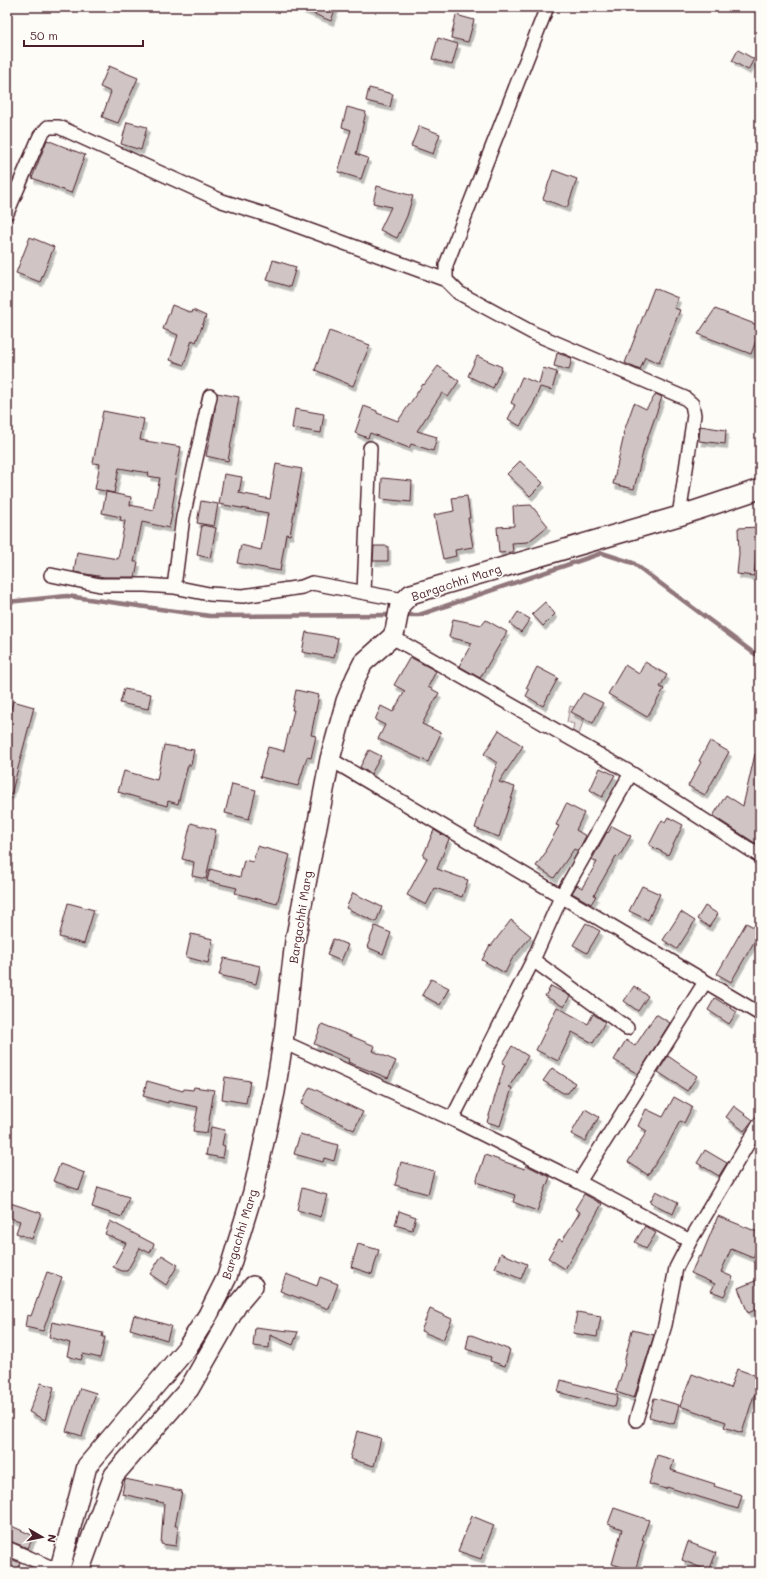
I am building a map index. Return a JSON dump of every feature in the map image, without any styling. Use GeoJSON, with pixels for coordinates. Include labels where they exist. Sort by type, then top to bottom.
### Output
{"type":"FeatureCollection","features":[{"type":"Feature","properties":{"kind":"street"},"geometry":{"type":"LineString","coordinates":[[446,280],[446,265],[548,7]]}},
{"type":"Feature","properties":{"kind":"street"},"geometry":{"type":"LineString","coordinates":[[7,213],[40,136],[48,127],[59,127],[222,200],[446,280],[459,293],[533,333],[685,398],[692,404],[694,415],[679,516]]}},
{"type":"Feature","properties":{"kind":"street"},"geometry":{"type":"LineString","coordinates":[[174,587],[183,517],[210,396]]}},
{"type":"Feature","properties":{"kind":"street"},"geometry":{"type":"LineString","coordinates":[[364,592],[370,448]]}},
{"type":"Feature","properties":{"kind":"street","name":"Bargachhi Marg"},"geometry":{"type":"LineString","coordinates":[[59,1572],[87,1466],[187,1348],[208,1315],[228,1278],[253,1192],[275,1092],[283,1042],[295,941],[330,759],[346,701],[363,663],[393,634],[402,603],[411,594],[679,516],[760,488]]}},
{"type":"Feature","properties":{"kind":"street"},"geometry":{"type":"LineString","coordinates":[[51,576],[100,585],[145,585],[174,587],[209,594],[242,596],[312,583],[364,592],[402,603]]}},
{"type":"Feature","properties":{"kind":"street"},"geometry":{"type":"LineString","coordinates":[[393,634],[631,773],[760,856]]}},
{"type":"Feature","properties":{"kind":"street"},"geometry":{"type":"LineString","coordinates":[[330,759],[562,895],[760,1014]]}},
{"type":"Feature","properties":{"kind":"street"},"geometry":{"type":"LineString","coordinates":[[452,1119],[532,960],[562,895],[631,773]]}},
{"type":"Feature","properties":{"kind":"street"},"geometry":{"type":"LineString","coordinates":[[532,960],[627,1028]]}},
{"type":"Feature","properties":{"kind":"street"},"geometry":{"type":"LineString","coordinates":[[579,1182],[705,982]]}},
{"type":"Feature","properties":{"kind":"street"},"geometry":{"type":"LineString","coordinates":[[283,1042],[452,1119],[579,1182],[690,1241]]}},
{"type":"Feature","properties":{"kind":"street"},"geometry":{"type":"LineString","coordinates":[[636,1420],[665,1325],[676,1268],[690,1241],[760,1123]]}},
{"type":"Feature","properties":{"kind":"street"},"geometry":{"type":"LineString","coordinates":[[79,1572],[114,1475],[189,1389],[237,1305],[253,1286]]}},
{"type":"Feature","properties":{"kind":"street"},"geometry":{"type":"LineString","coordinates":[[7,1548],[59,1572]]}},
{"type":"Feature","properties":{"kind":"shaded area"},"geometry":{"type":"Polygon","coordinates":[[[570,706],[586,711],[579,735],[572,733],[574,724],[567,722],[570,706]]]}},
{"type":"Feature","properties":{"kind":"building"},"geometry":{"type":"Polygon","coordinates":[[[297,7],[336,7],[331,21],[297,7]]]}},
{"type":"Feature","properties":{"kind":"building"},"geometry":{"type":"Polygon","coordinates":[[[456,15],[474,20],[468,42],[451,38],[456,15]]]}},
{"type":"Feature","properties":{"kind":"building"},"geometry":{"type":"Polygon","coordinates":[[[438,38],[458,44],[452,65],[432,59],[438,38]]]}},
{"type":"Feature","properties":{"kind":"building"},"geometry":{"type":"Polygon","coordinates":[[[738,50],[754,59],[748,70],[732,61],[738,50]]]}},
{"type":"Feature","properties":{"kind":"building"},"geometry":{"type":"Polygon","coordinates":[[[109,66],[138,78],[118,123],[102,117],[111,92],[100,87],[109,66]]]}},
{"type":"Feature","properties":{"kind":"building"},"geometry":{"type":"Polygon","coordinates":[[[369,88],[393,94],[390,107],[366,101],[369,88]]]}},
{"type":"Feature","properties":{"kind":"building"},"geometry":{"type":"Polygon","coordinates":[[[347,107],[366,112],[356,154],[368,158],[361,179],[338,172],[351,130],[342,127],[347,107]]]}},
{"type":"Feature","properties":{"kind":"building"},"geometry":{"type":"Polygon","coordinates":[[[127,122],[147,127],[141,150],[121,144],[127,122]]]}},
{"type":"Feature","properties":{"kind":"building"},"geometry":{"type":"Polygon","coordinates":[[[419,126],[440,134],[433,154],[411,146],[419,126]]]}},
{"type":"Feature","properties":{"kind":"building"},"geometry":{"type":"Polygon","coordinates":[[[47,140],[85,155],[71,193],[32,178],[47,140]]]}},
{"type":"Feature","properties":{"kind":"building"},"geometry":{"type":"Polygon","coordinates":[[[553,170],[577,179],[567,208],[543,199],[553,170]]]}},
{"type":"Feature","properties":{"kind":"building"},"geometry":{"type":"Polygon","coordinates":[[[377,186],[413,196],[407,216],[397,238],[380,230],[391,207],[373,203],[377,186]]]}},
{"type":"Feature","properties":{"kind":"building"},"geometry":{"type":"Polygon","coordinates":[[[30,237],[54,247],[40,282],[16,273],[30,237]]]}},
{"type":"Feature","properties":{"kind":"building"},"geometry":{"type":"Polygon","coordinates":[[[273,260],[296,267],[290,287],[267,280],[273,260]]]}},
{"type":"Feature","properties":{"kind":"building"},"geometry":{"type":"Polygon","coordinates":[[[654,288],[678,298],[674,308],[680,310],[659,363],[645,357],[640,370],[625,363],[654,288]]]}},
{"type":"Feature","properties":{"kind":"building"},"geometry":{"type":"Polygon","coordinates":[[[172,305],[192,313],[193,310],[206,316],[196,342],[192,340],[184,365],[170,360],[178,335],[163,329],[172,305]]]}},
{"type":"Feature","properties":{"kind":"building"},"geometry":{"type":"Polygon","coordinates":[[[715,309],[760,326],[760,330],[751,354],[698,334],[715,309]]]}},
{"type":"Feature","properties":{"kind":"building"},"geometry":{"type":"Polygon","coordinates":[[[329,331],[370,345],[353,386],[315,370],[329,331]]]}},
{"type":"Feature","properties":{"kind":"building"},"geometry":{"type":"Polygon","coordinates":[[[557,353],[572,358],[569,370],[554,366],[557,353]]]}},
{"type":"Feature","properties":{"kind":"building"},"geometry":{"type":"Polygon","coordinates":[[[477,356],[502,367],[493,388],[468,376],[477,356]]]}},
{"type":"Feature","properties":{"kind":"building"},"geometry":{"type":"Polygon","coordinates":[[[438,366],[459,381],[448,397],[442,393],[417,431],[437,437],[433,451],[411,444],[409,448],[370,433],[368,438],[355,433],[364,406],[398,421],[423,384],[424,385],[438,366]]]}},
{"type":"Feature","properties":{"kind":"building"},"geometry":{"type":"Polygon","coordinates":[[[543,368],[557,372],[552,390],[540,387],[533,405],[520,426],[508,419],[515,405],[511,403],[522,377],[539,384],[543,368]]]}},
{"type":"Feature","properties":{"kind":"building"},"geometry":{"type":"Polygon","coordinates":[[[217,393],[239,397],[228,461],[206,456],[217,393]]]}},
{"type":"Feature","properties":{"kind":"building"},"geometry":{"type":"Polygon","coordinates":[[[656,394],[662,397],[644,448],[634,489],[613,484],[623,434],[634,403],[646,409],[656,394]]]}},
{"type":"Feature","properties":{"kind":"building"},"geometry":{"type":"Polygon","coordinates":[[[295,409],[324,414],[321,433],[292,428],[295,409]]]}},
{"type":"Feature","properties":{"kind":"building"},"geometry":{"type":"Polygon","coordinates":[[[103,411],[144,419],[140,440],[181,447],[173,490],[175,490],[169,528],[142,522],[134,562],[138,562],[135,577],[104,577],[74,572],[77,552],[118,559],[125,521],[120,520],[121,517],[102,513],[106,492],[131,497],[130,505],[153,510],[160,478],[148,476],[149,473],[119,468],[114,493],[95,489],[100,464],[93,463],[103,411]]]}},
{"type":"Feature","properties":{"kind":"building"},"geometry":{"type":"Polygon","coordinates":[[[700,426],[726,430],[725,444],[699,441],[700,426]]]}},
{"type":"Feature","properties":{"kind":"building"},"geometry":{"type":"Polygon","coordinates":[[[520,461],[543,483],[530,496],[507,474],[520,461]]]}},
{"type":"Feature","properties":{"kind":"building"},"geometry":{"type":"Polygon","coordinates":[[[276,464],[302,469],[290,535],[286,534],[280,571],[237,563],[241,545],[261,550],[268,513],[219,504],[224,474],[242,477],[239,493],[270,499],[276,464]]]}},
{"type":"Feature","properties":{"kind":"building"},"geometry":{"type":"Polygon","coordinates":[[[382,478],[412,481],[411,502],[381,499],[382,478]]]}},
{"type":"Feature","properties":{"kind":"building"},"geometry":{"type":"Polygon","coordinates":[[[467,496],[470,518],[468,518],[473,547],[455,550],[456,556],[443,559],[434,515],[454,511],[452,498],[467,496]]]}},
{"type":"Feature","properties":{"kind":"building"},"geometry":{"type":"Polygon","coordinates":[[[201,501],[218,504],[214,526],[197,523],[201,501]]]}},
{"type":"Feature","properties":{"kind":"building"},"geometry":{"type":"Polygon","coordinates":[[[531,505],[548,526],[528,542],[512,543],[513,552],[499,553],[497,527],[514,526],[513,506],[531,505]]]}},
{"type":"Feature","properties":{"kind":"building"},"geometry":{"type":"Polygon","coordinates":[[[202,525],[216,528],[210,558],[197,555],[202,525]]]}},
{"type":"Feature","properties":{"kind":"building"},"geometry":{"type":"Polygon","coordinates":[[[759,527],[760,548],[757,549],[754,576],[737,574],[739,554],[738,528],[759,527]]]}},
{"type":"Feature","properties":{"kind":"building"},"geometry":{"type":"Polygon","coordinates":[[[374,546],[388,546],[388,561],[373,561],[374,546]]]}},
{"type":"Feature","properties":{"kind":"building"},"geometry":{"type":"Polygon","coordinates":[[[545,602],[555,614],[543,626],[532,614],[545,602]]]}},
{"type":"Feature","properties":{"kind":"building"},"geometry":{"type":"Polygon","coordinates":[[[518,612],[530,619],[521,632],[510,624],[518,612]]]}},
{"type":"Feature","properties":{"kind":"building"},"geometry":{"type":"Polygon","coordinates":[[[453,619],[482,625],[486,620],[507,632],[480,678],[459,666],[472,643],[449,637],[453,619]]]}},
{"type":"Feature","properties":{"kind":"building"},"geometry":{"type":"Polygon","coordinates":[[[306,632],[338,638],[334,658],[302,652],[306,632]]]}},
{"type":"Feature","properties":{"kind":"building"},"geometry":{"type":"Polygon","coordinates":[[[410,657],[436,671],[428,687],[439,693],[422,724],[441,733],[428,762],[378,739],[385,725],[375,720],[381,706],[393,712],[405,691],[394,685],[410,657]]]}},
{"type":"Feature","properties":{"kind":"building"},"geometry":{"type":"Polygon","coordinates":[[[645,662],[667,675],[660,687],[664,689],[647,717],[608,694],[625,665],[639,674],[645,662]]]}},
{"type":"Feature","properties":{"kind":"building"},"geometry":{"type":"Polygon","coordinates":[[[537,667],[558,678],[543,706],[526,696],[529,690],[526,688],[537,667]]]}},
{"type":"Feature","properties":{"kind":"building"},"geometry":{"type":"Polygon","coordinates":[[[124,689],[151,694],[148,709],[120,703],[124,689]]]}},
{"type":"Feature","properties":{"kind":"building"},"geometry":{"type":"Polygon","coordinates":[[[296,690],[319,695],[311,735],[316,736],[311,758],[307,757],[298,786],[260,777],[268,747],[284,751],[294,710],[292,710],[296,690]]]}},
{"type":"Feature","properties":{"kind":"building"},"geometry":{"type":"Polygon","coordinates":[[[583,693],[603,703],[593,723],[571,712],[583,693]]]}},
{"type":"Feature","properties":{"kind":"building"},"geometry":{"type":"Polygon","coordinates":[[[13,701],[34,707],[11,795],[7,794],[7,724],[13,701]]]}},
{"type":"Feature","properties":{"kind":"building"},"geometry":{"type":"Polygon","coordinates":[[[499,730],[523,746],[499,782],[515,787],[499,837],[475,828],[497,763],[484,754],[499,730]]]}},
{"type":"Feature","properties":{"kind":"building"},"geometry":{"type":"Polygon","coordinates":[[[710,741],[729,752],[705,795],[688,786],[710,741]]]}},
{"type":"Feature","properties":{"kind":"building"},"geometry":{"type":"Polygon","coordinates":[[[164,745],[194,750],[191,765],[188,765],[178,804],[168,801],[167,806],[118,792],[124,771],[157,780],[164,745]]]}},
{"type":"Feature","properties":{"kind":"building"},"geometry":{"type":"Polygon","coordinates":[[[369,750],[381,756],[371,774],[360,767],[369,750]]]}},
{"type":"Feature","properties":{"kind":"building"},"geometry":{"type":"Polygon","coordinates":[[[755,754],[760,754],[760,844],[755,843],[713,816],[726,795],[743,806],[755,754]]]}},
{"type":"Feature","properties":{"kind":"building"},"geometry":{"type":"Polygon","coordinates":[[[600,768],[615,775],[602,797],[590,790],[600,768]]]}},
{"type":"Feature","properties":{"kind":"building"},"geometry":{"type":"Polygon","coordinates":[[[232,784],[256,790],[249,819],[225,813],[232,784]]]}},
{"type":"Feature","properties":{"kind":"building"},"geometry":{"type":"Polygon","coordinates":[[[566,804],[584,813],[576,830],[586,836],[578,851],[574,849],[554,878],[536,866],[546,852],[545,851],[559,826],[556,825],[566,804]]]}},
{"type":"Feature","properties":{"kind":"building"},"geometry":{"type":"Polygon","coordinates":[[[668,817],[683,825],[668,855],[649,845],[662,820],[665,822],[668,817]]]}},
{"type":"Feature","properties":{"kind":"building"},"geometry":{"type":"Polygon","coordinates":[[[191,823],[216,830],[206,879],[192,876],[194,862],[182,859],[191,823]]]}},
{"type":"Feature","properties":{"kind":"building"},"geometry":{"type":"Polygon","coordinates":[[[612,826],[631,836],[619,857],[616,856],[594,895],[596,896],[591,904],[572,893],[577,885],[582,888],[597,862],[592,859],[612,826]]]}},
{"type":"Feature","properties":{"kind":"building"},"geometry":{"type":"Polygon","coordinates":[[[434,830],[449,839],[437,869],[468,880],[462,897],[435,888],[426,905],[407,895],[427,858],[423,856],[434,830]]]}},
{"type":"Feature","properties":{"kind":"building"},"geometry":{"type":"Polygon","coordinates":[[[257,846],[290,855],[277,904],[235,893],[237,888],[207,881],[210,869],[240,877],[244,860],[253,862],[257,846]]]}},
{"type":"Feature","properties":{"kind":"building"},"geometry":{"type":"Polygon","coordinates":[[[642,886],[660,894],[648,920],[629,911],[642,886]]]}},
{"type":"Feature","properties":{"kind":"building"},"geometry":{"type":"Polygon","coordinates":[[[353,893],[382,907],[376,922],[346,908],[353,893]]]}},
{"type":"Feature","properties":{"kind":"building"},"geometry":{"type":"Polygon","coordinates":[[[68,903],[94,910],[84,944],[59,937],[68,903]]]}},
{"type":"Feature","properties":{"kind":"building"},"geometry":{"type":"Polygon","coordinates":[[[705,906],[718,914],[709,927],[697,919],[705,906]]]}},
{"type":"Feature","properties":{"kind":"building"},"geometry":{"type":"Polygon","coordinates":[[[681,912],[695,921],[677,949],[663,940],[681,912]]]}},
{"type":"Feature","properties":{"kind":"building"},"geometry":{"type":"Polygon","coordinates":[[[511,920],[531,936],[512,959],[505,973],[482,960],[490,945],[491,946],[511,920]]]}},
{"type":"Feature","properties":{"kind":"building"},"geometry":{"type":"Polygon","coordinates":[[[586,923],[600,931],[587,953],[573,945],[586,923]]]}},
{"type":"Feature","properties":{"kind":"building"},"geometry":{"type":"Polygon","coordinates":[[[746,923],[760,930],[760,945],[754,942],[731,982],[717,974],[746,923]]]}},
{"type":"Feature","properties":{"kind":"building"},"geometry":{"type":"Polygon","coordinates":[[[375,926],[391,933],[383,954],[367,947],[375,926]]]}},
{"type":"Feature","properties":{"kind":"building"},"geometry":{"type":"Polygon","coordinates":[[[191,934],[213,939],[208,963],[186,957],[191,934]]]}},
{"type":"Feature","properties":{"kind":"building"},"geometry":{"type":"Polygon","coordinates":[[[333,939],[348,945],[341,961],[327,955],[333,939]]]}},
{"type":"Feature","properties":{"kind":"building"},"geometry":{"type":"Polygon","coordinates":[[[224,958],[260,966],[256,984],[219,975],[224,958]]]}},
{"type":"Feature","properties":{"kind":"building"},"geometry":{"type":"Polygon","coordinates":[[[431,979],[449,988],[440,1005],[422,995],[431,979]]]}},
{"type":"Feature","properties":{"kind":"building"},"geometry":{"type":"Polygon","coordinates":[[[551,986],[570,996],[564,1007],[545,996],[551,986]]]}},
{"type":"Feature","properties":{"kind":"building"},"geometry":{"type":"Polygon","coordinates":[[[634,986],[648,996],[638,1011],[624,1001],[634,986]]]}},
{"type":"Feature","properties":{"kind":"building"},"geometry":{"type":"Polygon","coordinates":[[[715,998],[737,1012],[729,1024],[708,1010],[715,998]]]}},
{"type":"Feature","properties":{"kind":"building"},"geometry":{"type":"Polygon","coordinates":[[[557,1007],[588,1024],[593,1014],[605,1022],[593,1043],[572,1032],[558,1061],[536,1050],[557,1007]]]}},
{"type":"Feature","properties":{"kind":"building"},"geometry":{"type":"Polygon","coordinates":[[[656,1014],[670,1023],[638,1074],[614,1060],[626,1040],[635,1046],[656,1014]]]}},
{"type":"Feature","properties":{"kind":"building"},"geometry":{"type":"Polygon","coordinates":[[[322,1024],[375,1046],[373,1051],[396,1061],[388,1078],[348,1062],[349,1059],[314,1044],[322,1024]]]}},
{"type":"Feature","properties":{"kind":"building"},"geometry":{"type":"Polygon","coordinates":[[[512,1046],[528,1056],[509,1087],[512,1088],[500,1126],[487,1122],[505,1064],[502,1063],[512,1046]]]}},
{"type":"Feature","properties":{"kind":"building"},"geometry":{"type":"Polygon","coordinates":[[[668,1056],[697,1076],[687,1091],[658,1072],[668,1056]]]}},
{"type":"Feature","properties":{"kind":"building"},"geometry":{"type":"Polygon","coordinates":[[[552,1068],[575,1083],[568,1093],[563,1093],[543,1081],[552,1068]]]}},
{"type":"Feature","properties":{"kind":"building"},"geometry":{"type":"Polygon","coordinates":[[[225,1077],[250,1081],[246,1103],[222,1099],[225,1077]]]}},
{"type":"Feature","properties":{"kind":"building"},"geometry":{"type":"Polygon","coordinates":[[[147,1081],[183,1091],[184,1089],[193,1090],[194,1087],[214,1090],[207,1133],[193,1131],[198,1107],[168,1101],[168,1103],[143,1096],[147,1081]]]}},
{"type":"Feature","properties":{"kind":"building"},"geometry":{"type":"Polygon","coordinates":[[[310,1087],[363,1112],[354,1130],[301,1104],[310,1087]]]}},
{"type":"Feature","properties":{"kind":"building"},"geometry":{"type":"Polygon","coordinates":[[[674,1097],[692,1107],[684,1123],[680,1121],[668,1144],[648,1175],[628,1162],[647,1131],[638,1126],[646,1109],[663,1117],[674,1097]]]}},
{"type":"Feature","properties":{"kind":"building"},"geometry":{"type":"Polygon","coordinates":[[[734,1106],[753,1120],[744,1131],[726,1117],[734,1106]]]}},
{"type":"Feature","properties":{"kind":"building"},"geometry":{"type":"Polygon","coordinates":[[[585,1109],[599,1117],[585,1141],[571,1134],[585,1109]]]}},
{"type":"Feature","properties":{"kind":"building"},"geometry":{"type":"Polygon","coordinates":[[[211,1127],[225,1130],[222,1145],[225,1146],[223,1158],[206,1155],[211,1127]]]}},
{"type":"Feature","properties":{"kind":"building"},"geometry":{"type":"Polygon","coordinates":[[[300,1134],[338,1145],[334,1161],[324,1158],[323,1162],[294,1154],[300,1134]]]}},
{"type":"Feature","properties":{"kind":"building"},"geometry":{"type":"Polygon","coordinates":[[[705,1150],[727,1163],[719,1176],[697,1163],[705,1150]]]}},
{"type":"Feature","properties":{"kind":"building"},"geometry":{"type":"Polygon","coordinates":[[[485,1155],[525,1169],[526,1165],[550,1177],[537,1211],[513,1202],[515,1195],[476,1182],[485,1155]]]}},
{"type":"Feature","properties":{"kind":"building"},"geometry":{"type":"Polygon","coordinates":[[[401,1162],[434,1171],[428,1194],[395,1185],[401,1162]]]}},
{"type":"Feature","properties":{"kind":"building"},"geometry":{"type":"Polygon","coordinates":[[[60,1164],[85,1173],[79,1190],[53,1181],[60,1164]]]}},
{"type":"Feature","properties":{"kind":"building"},"geometry":{"type":"Polygon","coordinates":[[[98,1187],[129,1197],[122,1217],[92,1207],[98,1187]]]}},
{"type":"Feature","properties":{"kind":"building"},"geometry":{"type":"Polygon","coordinates":[[[302,1188],[327,1195],[321,1217],[297,1210],[302,1188]]]}},
{"type":"Feature","properties":{"kind":"building"},"geometry":{"type":"Polygon","coordinates":[[[656,1191],[678,1202],[673,1214],[650,1202],[656,1191]]]}},
{"type":"Feature","properties":{"kind":"building"},"geometry":{"type":"Polygon","coordinates":[[[584,1194],[602,1204],[565,1269],[548,1258],[559,1239],[562,1241],[580,1212],[575,1209],[584,1194]]]}},
{"type":"Feature","properties":{"kind":"building"},"geometry":{"type":"Polygon","coordinates":[[[7,1202],[41,1213],[32,1239],[16,1233],[20,1221],[7,1217],[7,1202]]]}},
{"type":"Feature","properties":{"kind":"building"},"geometry":{"type":"Polygon","coordinates":[[[399,1211],[416,1217],[412,1230],[395,1225],[399,1211]]]}},
{"type":"Feature","properties":{"kind":"building"},"geometry":{"type":"Polygon","coordinates":[[[718,1216],[760,1233],[760,1241],[753,1258],[731,1249],[721,1272],[733,1277],[724,1296],[711,1291],[715,1284],[691,1273],[699,1256],[701,1257],[718,1216]]]}},
{"type":"Feature","properties":{"kind":"building"},"geometry":{"type":"Polygon","coordinates":[[[110,1221],[154,1244],[150,1253],[140,1248],[127,1271],[122,1271],[113,1267],[126,1243],[105,1234],[110,1221]]]}},
{"type":"Feature","properties":{"kind":"building"},"geometry":{"type":"Polygon","coordinates":[[[645,1226],[656,1233],[646,1249],[635,1242],[645,1226]]]}},
{"type":"Feature","properties":{"kind":"building"},"geometry":{"type":"Polygon","coordinates":[[[358,1244],[379,1250],[372,1274],[351,1267],[358,1244]]]}},
{"type":"Feature","properties":{"kind":"building"},"geometry":{"type":"Polygon","coordinates":[[[501,1253],[527,1264],[521,1279],[495,1268],[501,1253]]]}},
{"type":"Feature","properties":{"kind":"building"},"geometry":{"type":"Polygon","coordinates":[[[162,1255],[178,1265],[166,1285],[150,1274],[162,1255]]]}},
{"type":"Feature","properties":{"kind":"building"},"geometry":{"type":"Polygon","coordinates":[[[47,1272],[62,1277],[43,1331],[25,1327],[27,1315],[31,1316],[47,1272]]]}},
{"type":"Feature","properties":{"kind":"building"},"geometry":{"type":"Polygon","coordinates":[[[286,1274],[317,1286],[320,1277],[338,1284],[329,1309],[280,1291],[286,1274]]]}},
{"type":"Feature","properties":{"kind":"building"},"geometry":{"type":"Polygon","coordinates":[[[760,1279],[760,1308],[748,1313],[738,1288],[760,1279]]]}},
{"type":"Feature","properties":{"kind":"building"},"geometry":{"type":"Polygon","coordinates":[[[430,1309],[452,1319],[443,1340],[421,1331],[430,1309]]]}},
{"type":"Feature","properties":{"kind":"building"},"geometry":{"type":"Polygon","coordinates":[[[577,1312],[601,1316],[597,1337],[573,1333],[577,1312]]]}},
{"type":"Feature","properties":{"kind":"building"},"geometry":{"type":"Polygon","coordinates":[[[134,1315],[171,1326],[167,1340],[130,1329],[134,1315]]]}},
{"type":"Feature","properties":{"kind":"building"},"geometry":{"type":"Polygon","coordinates":[[[52,1322],[103,1333],[102,1337],[105,1337],[100,1358],[83,1354],[81,1360],[67,1356],[70,1343],[49,1337],[52,1322]]]}},
{"type":"Feature","properties":{"kind":"building"},"geometry":{"type":"Polygon","coordinates":[[[255,1327],[298,1332],[293,1345],[270,1335],[269,1348],[253,1346],[255,1327]]]}},
{"type":"Feature","properties":{"kind":"building"},"geometry":{"type":"Polygon","coordinates":[[[632,1330],[654,1335],[634,1398],[616,1392],[625,1364],[632,1330]]]}},
{"type":"Feature","properties":{"kind":"building"},"geometry":{"type":"Polygon","coordinates":[[[469,1334],[510,1350],[505,1366],[490,1361],[491,1357],[466,1349],[469,1334]]]}},
{"type":"Feature","properties":{"kind":"building"},"geometry":{"type":"Polygon","coordinates":[[[737,1369],[760,1377],[760,1397],[754,1395],[742,1433],[724,1427],[726,1422],[680,1406],[692,1374],[730,1388],[737,1369]]]}},
{"type":"Feature","properties":{"kind":"building"},"geometry":{"type":"Polygon","coordinates":[[[561,1380],[618,1395],[615,1407],[558,1392],[561,1380]]]}},
{"type":"Feature","properties":{"kind":"building"},"geometry":{"type":"Polygon","coordinates":[[[41,1383],[54,1387],[45,1420],[29,1412],[41,1383]]]}},
{"type":"Feature","properties":{"kind":"building"},"geometry":{"type":"Polygon","coordinates":[[[80,1388],[96,1393],[82,1436],[66,1431],[80,1388]]]}},
{"type":"Feature","properties":{"kind":"building"},"geometry":{"type":"Polygon","coordinates":[[[654,1398],[679,1405],[674,1424],[649,1417],[654,1398]]]}},
{"type":"Feature","properties":{"kind":"building"},"geometry":{"type":"Polygon","coordinates":[[[357,1431],[381,1438],[374,1466],[350,1459],[357,1431]]]}},
{"type":"Feature","properties":{"kind":"building"},"geometry":{"type":"Polygon","coordinates":[[[657,1455],[674,1460],[671,1470],[715,1484],[714,1486],[742,1495],[738,1509],[667,1487],[666,1489],[649,1484],[657,1455]]]}},
{"type":"Feature","properties":{"kind":"building"},"geometry":{"type":"Polygon","coordinates":[[[125,1479],[182,1491],[175,1526],[178,1526],[176,1546],[161,1544],[164,1503],[122,1494],[125,1479]]]}},
{"type":"Feature","properties":{"kind":"building"},"geometry":{"type":"Polygon","coordinates":[[[614,1508],[649,1520],[642,1540],[644,1540],[635,1571],[612,1564],[622,1529],[608,1524],[614,1508]]]}},
{"type":"Feature","properties":{"kind":"building"},"geometry":{"type":"Polygon","coordinates":[[[472,1516],[494,1525],[481,1559],[458,1551],[472,1516]]]}},
{"type":"Feature","properties":{"kind":"building"},"geometry":{"type":"Polygon","coordinates":[[[7,1524],[34,1536],[28,1548],[7,1540],[7,1524]]]}},
{"type":"Feature","properties":{"kind":"building"},"geometry":{"type":"Polygon","coordinates":[[[688,1542],[716,1553],[709,1571],[682,1560],[688,1542]]]}},
{"type":"Feature","properties":{"kind":"building"},"geometry":{"type":"Polygon","coordinates":[[[7,1557],[20,1563],[16,1572],[7,1572],[7,1557]]]}},
{"type":"Feature","properties":{"kind":"waterway"},"geometry":{"type":"LineString","coordinates":[[402,615],[419,615],[602,553],[633,563],[755,654],[760,654]]}},
{"type":"Feature","properties":{"kind":"waterway"},"geometry":{"type":"LineString","coordinates":[[7,602],[67,596],[210,616],[394,615]]}}]}
